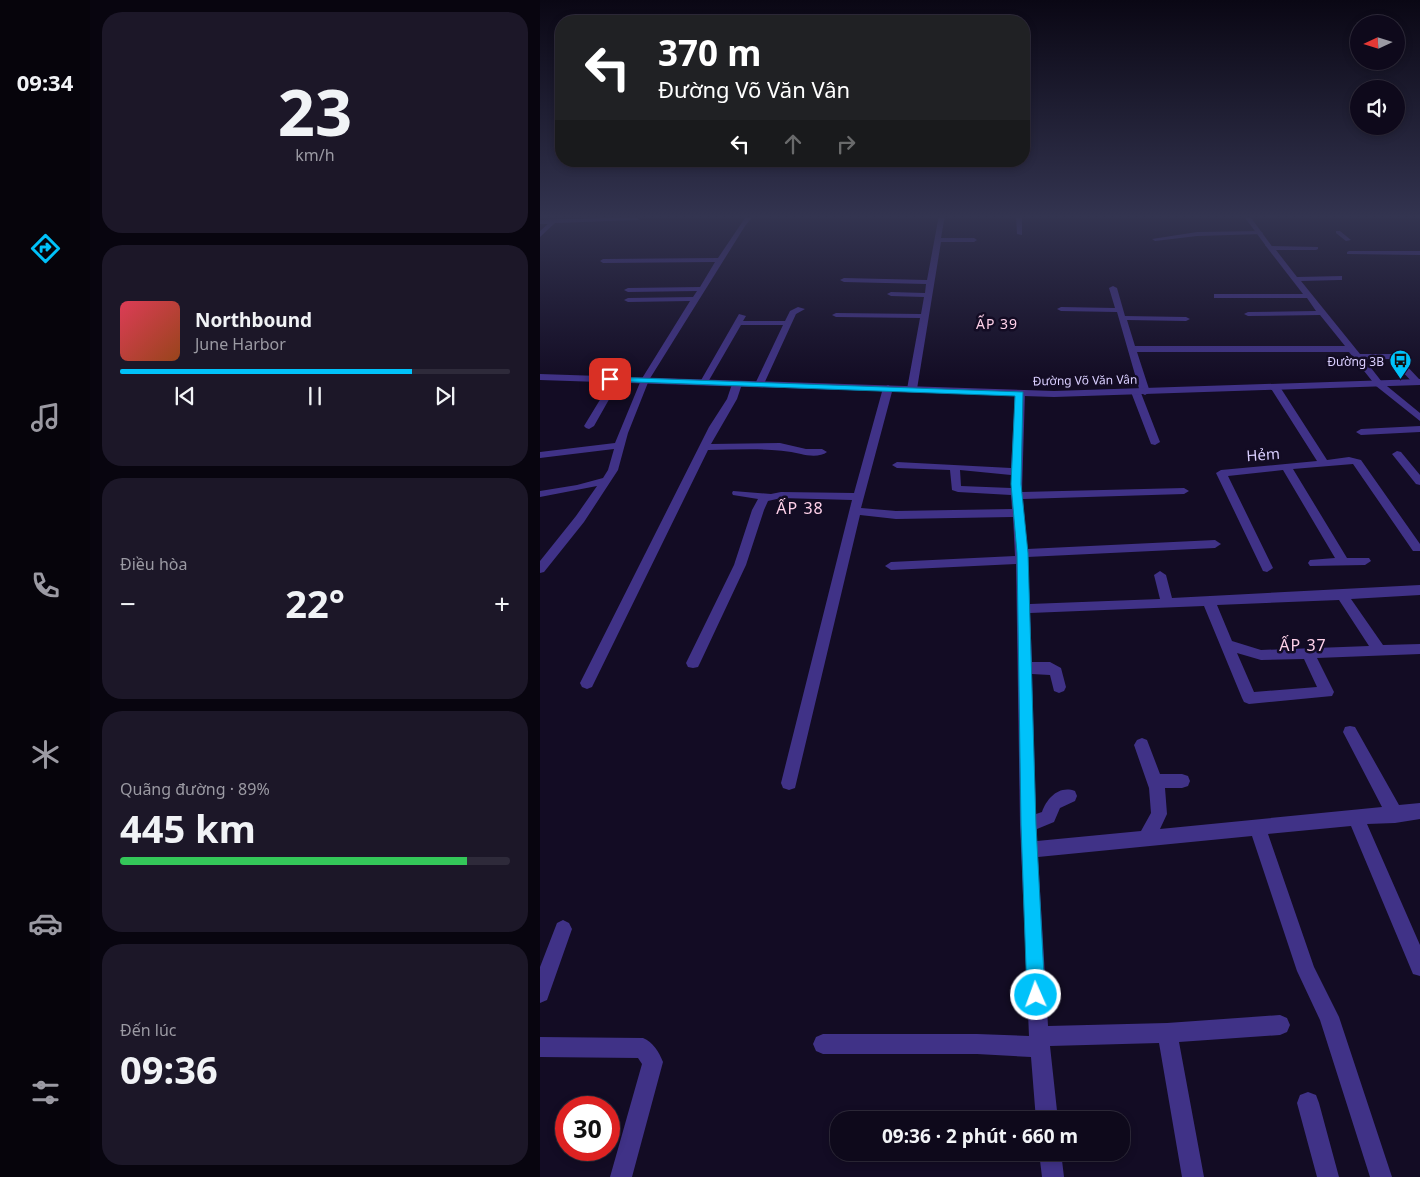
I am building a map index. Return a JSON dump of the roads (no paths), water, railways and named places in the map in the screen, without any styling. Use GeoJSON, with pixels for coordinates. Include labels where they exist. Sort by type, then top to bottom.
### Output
{"type":"FeatureCollection","features":[{"type":"Feature","properties":{"kind":"street"},"geometry":{"type":"LineString","coordinates":[[540,569],[580,519],[613,470],[620,445],[645,380],[714,270]]}},
{"type":"Feature","properties":{"kind":"street"},"geometry":{"type":"LineString","coordinates":[[912,388],[932,270]]}},
{"type":"Feature","properties":{"kind":"street"},"geometry":{"type":"LineString","coordinates":[[1289,270],[1379,384],[1420,418]]}},
{"type":"Feature","properties":{"kind":"street"},"geometry":{"type":"LineString","coordinates":[[1296,279],[1339,278]]}},
{"type":"Feature","properties":{"kind":"street"},"geometry":{"type":"LineString","coordinates":[[844,280],[930,282]]}},
{"type":"Feature","properties":{"kind":"street"},"geometry":{"type":"LineString","coordinates":[[1113,288],[1132,349],[1140,392],[1155,442]]}},
{"type":"Feature","properties":{"kind":"street"},"geometry":{"type":"LineString","coordinates":[[628,290],[702,289]]}},
{"type":"Feature","properties":{"kind":"street"},"geometry":{"type":"LineString","coordinates":[[891,294],[928,295]]}},
{"type":"Feature","properties":{"kind":"street"},"geometry":{"type":"LineString","coordinates":[[1217,296],[1310,296]]}},
{"type":"Feature","properties":{"kind":"street"},"geometry":{"type":"LineString","coordinates":[[628,300],[695,299]]}},
{"type":"Feature","properties":{"kind":"street"},"geometry":{"type":"LineString","coordinates":[[760,384],[793,313],[802,309]]}},
{"type":"Feature","properties":{"kind":"street"},"geometry":{"type":"LineString","coordinates":[[1061,310],[1186,319]]}},
{"type":"Feature","properties":{"kind":"street"},"geometry":{"type":"LineString","coordinates":[[1248,314],[1324,313]]}},
{"type":"Feature","properties":{"kind":"street"},"geometry":{"type":"LineString","coordinates":[[836,316],[924,316]]}},
{"type":"Feature","properties":{"kind":"street"},"geometry":{"type":"LineString","coordinates":[[704,382],[740,319],[789,323]]}},
{"type":"Feature","properties":{"kind":"street"},"geometry":{"type":"LineString","coordinates":[[1132,349],[1350,349]]}},
{"type":"Feature","properties":{"kind":"street"},"geometry":{"type":"LineString","coordinates":[[1356,357],[1401,361],[1418,382]]}},
{"type":"Feature","properties":{"kind":"street","name":"Đường Võ Văn Vân"},"geometry":{"type":"LineString","coordinates":[[540,377],[1020,393],[1140,392],[1418,382]]}},
{"type":"Feature","properties":{"kind":"street"},"geometry":{"type":"LineString","coordinates":[[589,426],[616,380]]}},
{"type":"Feature","properties":{"kind":"street"},"geometry":{"type":"LineString","coordinates":[[587,683],[704,447],[732,399],[737,384]]}},
{"type":"Feature","properties":{"kind":"street"},"geometry":{"type":"LineString","coordinates":[[1274,387],[1324,463]]}},
{"type":"Feature","properties":{"kind":"street"},"geometry":{"type":"LineString","coordinates":[[790,783],[823,651],[854,511],[888,388]]}},
{"type":"Feature","properties":{"kind":"street"},"geometry":{"type":"LineString","coordinates":[[1020,393],[1016,472],[1023,556],[1028,825],[1040,1042],[1046,1111]]}},
{"type":"Feature","properties":{"kind":"street"},"geometry":{"type":"LineString","coordinates":[[1361,432],[1420,429]]}},
{"type":"Feature","properties":{"kind":"street"},"geometry":{"type":"LineString","coordinates":[[540,455],[620,445]]}},
{"type":"Feature","properties":{"kind":"street"},"geometry":{"type":"LineString","coordinates":[[704,447],[780,446],[806,452],[822,452]]}},
{"type":"Feature","properties":{"kind":"street"},"geometry":{"type":"LineString","coordinates":[[1397,454],[1420,482]]}},
{"type":"Feature","properties":{"kind":"street","name":"Hẻm"},"geometry":{"type":"LineString","coordinates":[[1267,568],[1220,473],[1350,460],[1358,462],[1417,548]]}},
{"type":"Feature","properties":{"kind":"street"},"geometry":{"type":"LineString","coordinates":[[897,465],[1016,472]]}},
{"type":"Feature","properties":{"kind":"street"},"geometry":{"type":"LineString","coordinates":[[1406,466],[1420,465]]}},
{"type":"Feature","properties":{"kind":"street"},"geometry":{"type":"LineString","coordinates":[[955,467],[956,488],[958,490],[1017,494],[1184,491]]}},
{"type":"Feature","properties":{"kind":"street"},"geometry":{"type":"LineString","coordinates":[[1286,467],[1343,561]]}},
{"type":"Feature","properties":{"kind":"street"},"geometry":{"type":"LineString","coordinates":[[540,494],[578,488],[607,480]]}},
{"type":"Feature","properties":{"kind":"street"},"geometry":{"type":"LineString","coordinates":[[737,493],[770,497]]}},
{"type":"Feature","properties":{"kind":"street"},"geometry":{"type":"LineString","coordinates":[[693,663],[740,565],[758,510],[764,499],[780,495],[858,497]]}},
{"type":"Feature","properties":{"kind":"street"},"geometry":{"type":"LineString","coordinates":[[854,511],[896,515],[1018,513]]}},
{"type":"Feature","properties":{"kind":"street"},"geometry":{"type":"LineString","coordinates":[[892,566],[1215,544]]}},
{"type":"Feature","properties":{"kind":"street"},"geometry":{"type":"LineString","coordinates":[[1314,563],[1365,561]]}},
{"type":"Feature","properties":{"kind":"street"},"geometry":{"type":"LineString","coordinates":[[1160,575],[1167,604]]}},
{"type":"Feature","properties":{"kind":"street"},"geometry":{"type":"LineString","coordinates":[[1024,609],[1209,602],[1420,590]]}},
{"type":"Feature","properties":{"kind":"street"},"geometry":{"type":"LineString","coordinates":[[1342,595],[1380,651]]}},
{"type":"Feature","properties":{"kind":"street"},"geometry":{"type":"LineString","coordinates":[[1209,602],[1248,698],[1326,692],[1308,653]]}},
{"type":"Feature","properties":{"kind":"street"},"geometry":{"type":"LineString","coordinates":[[1226,645],[1261,655],[1420,649]]}},
{"type":"Feature","properties":{"kind":"street"},"geometry":{"type":"LineString","coordinates":[[1025,668],[1050,668],[1056,672],[1059,687]]}},
{"type":"Feature","properties":{"kind":"street"},"geometry":{"type":"LineString","coordinates":[[1350,732],[1395,815]]}},
{"type":"Feature","properties":{"kind":"street"},"geometry":{"type":"LineString","coordinates":[[1142,745],[1157,788],[1159,814],[1146,839]]}},
{"type":"Feature","properties":{"kind":"street"},"geometry":{"type":"LineString","coordinates":[[1154,781],[1182,781]]}},
{"type":"Feature","properties":{"kind":"street"},"geometry":{"type":"LineString","coordinates":[[1028,825],[1048,817],[1052,804],[1062,797],[1069,796]]}},
{"type":"Feature","properties":{"kind":"street"},"geometry":{"type":"LineString","coordinates":[[1030,850],[1420,811]]}},
{"type":"Feature","properties":{"kind":"street"},"geometry":{"type":"LineString","coordinates":[[1356,817],[1420,967]]}},
{"type":"Feature","properties":{"kind":"street"},"geometry":{"type":"LineString","coordinates":[[1257,827],[1306,971],[1329,1017],[1381,1177]]}},
{"type":"Feature","properties":{"kind":"street"},"geometry":{"type":"LineString","coordinates":[[540,993],[563,929]]}},
{"type":"Feature","properties":{"kind":"street"},"geometry":{"type":"LineString","coordinates":[[823,1044],[1040,1042],[1280,1025]]}},
{"type":"Feature","properties":{"kind":"street"},"geometry":{"type":"LineString","coordinates":[[1168,1033],[1193,1177]]}},
{"type":"Feature","properties":{"kind":"street"},"geometry":{"type":"LineString","coordinates":[[540,1048],[643,1048],[652,1062],[621,1177]]}},
{"type":"Feature","properties":{"kind":"street"},"geometry":{"type":"LineString","coordinates":[[1308,1103],[1328,1177]]}},
{"type":"Feature","properties":{"kind":"street"},"geometry":{"type":"LineString","coordinates":[[1051,1161],[1053,1177]]}},
{"type":"Feature","properties":{"kind":"place","name":"Đường 3B"},"geometry":{"type":"Point","coordinates":[1400,380]}},
{"type":"Feature","properties":{"kind":"district","name":"ẤP 39"},"geometry":{"type":"Point","coordinates":[997,323]}},
{"type":"Feature","properties":{"kind":"district","name":"ẤP 38"},"geometry":{"type":"Point","coordinates":[800,508]}},
{"type":"Feature","properties":{"kind":"district","name":"ẤP 37"},"geometry":{"type":"Point","coordinates":[1303,645]}}]}
